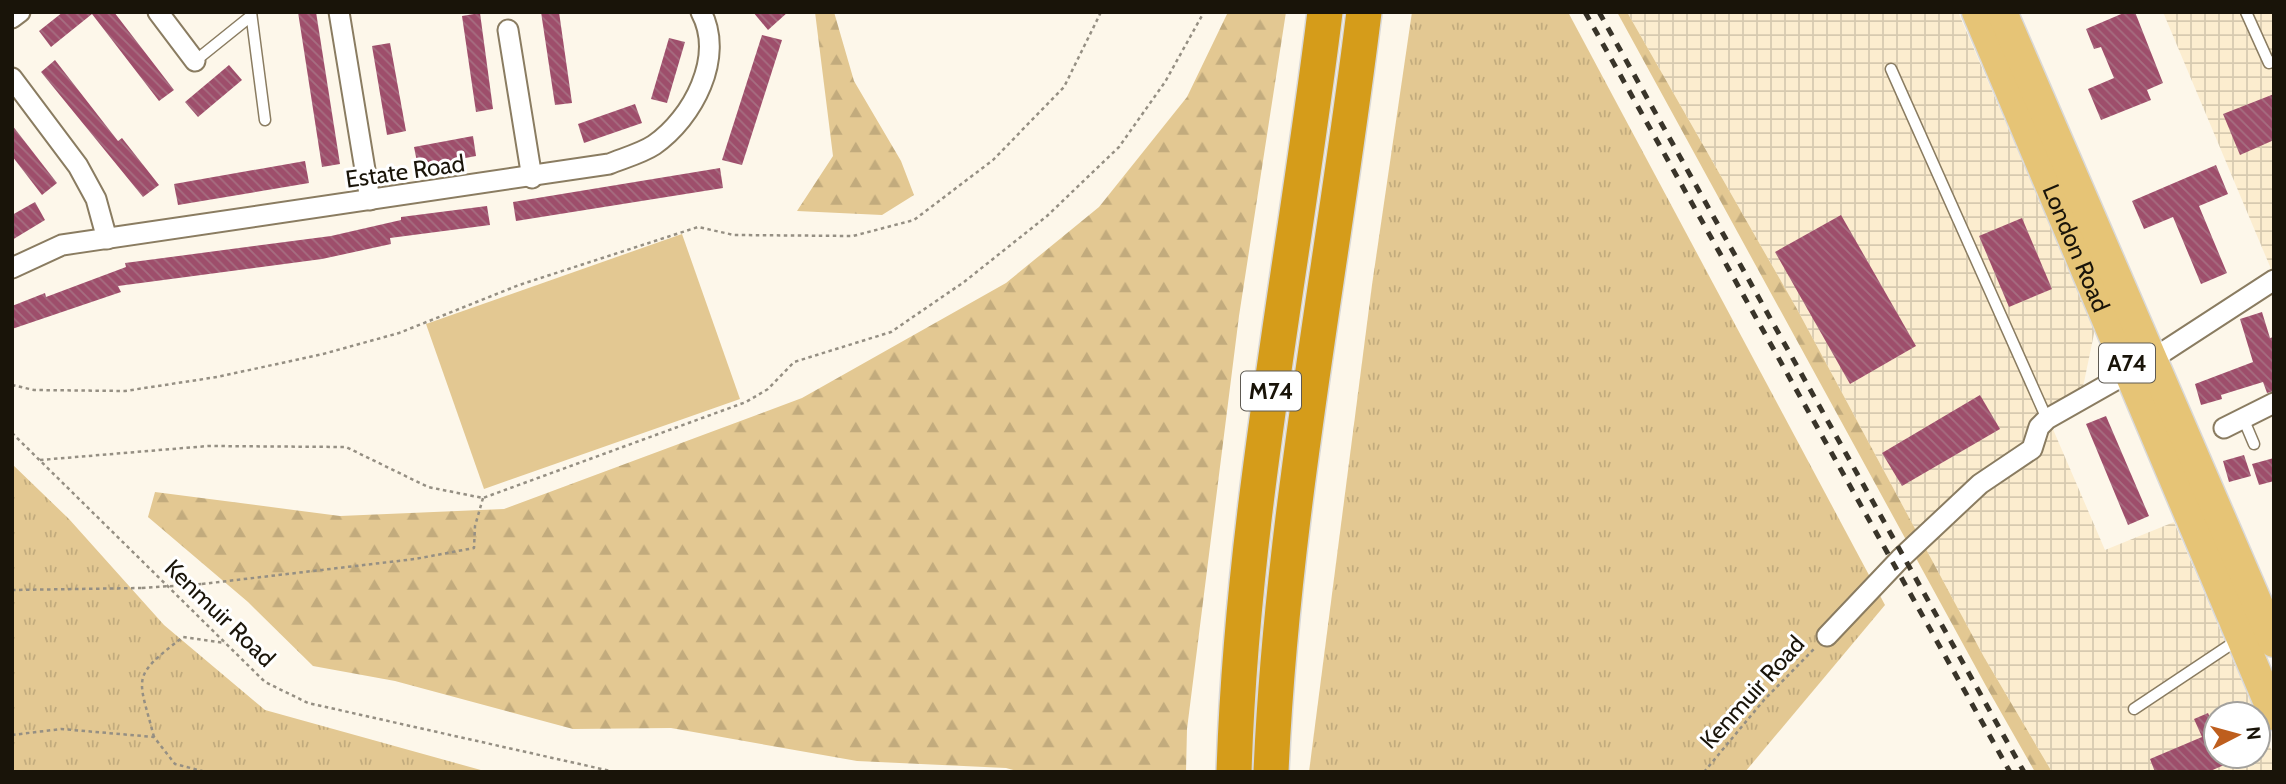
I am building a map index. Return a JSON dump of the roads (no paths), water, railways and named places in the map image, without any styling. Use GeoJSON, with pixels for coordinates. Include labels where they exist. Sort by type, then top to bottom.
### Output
{"type":"FeatureCollection","features":[{"type":"Feature","properties":{"kind":"highway","name":"M74"},"geometry":{"type":"LineString","coordinates":[[1234,772],[1247,591],[1266,429],[1325,12]]}},
{"type":"Feature","properties":{"kind":"highway","name":"M74"},"geometry":{"type":"LineString","coordinates":[[1271,772],[1273,720],[1303,440],[1364,12]]}},
{"type":"Feature","properties":{"kind":"highway"},"geometry":{"type":"LineString","coordinates":[[1273,720],[1386,12]]}},
{"type":"Feature","properties":{"kind":"main road","name":"London Road"},"geometry":{"type":"LineString","coordinates":[[1977,12],[2141,366],[2256,631],[2274,715]]}},
{"type":"Feature","properties":{"kind":"main road","name":"London Road"},"geometry":{"type":"LineString","coordinates":[[2002,12],[2141,366]]}},
{"type":"Feature","properties":{"kind":"street"},"geometry":{"type":"LineString","coordinates":[[12,18],[20,12]]}},
{"type":"Feature","properties":{"kind":"street"},"geometry":{"type":"LineString","coordinates":[[158,12],[195,61]]}},
{"type":"Feature","properties":{"kind":"street"},"geometry":{"type":"LineString","coordinates":[[339,12],[370,200]]}},
{"type":"Feature","properties":{"kind":"street","name":"Estate Road"},"geometry":{"type":"LineString","coordinates":[[12,268],[62,245],[532,178],[609,164],[654,145],[689,111],[708,69],[708,26],[701,12]]}},
{"type":"Feature","properties":{"kind":"street"},"geometry":{"type":"LineString","coordinates":[[508,30],[532,178]]}},
{"type":"Feature","properties":{"kind":"street"},"geometry":{"type":"LineString","coordinates":[[13,80],[78,166],[96,199],[107,239]]}},
{"type":"Feature","properties":{"kind":"street"},"geometry":{"type":"LineString","coordinates":[[1826,636],[1900,559],[1980,484],[2032,449],[2039,427],[2047,419],[2141,366],[2274,279]]}},
{"type":"Feature","properties":{"kind":"street"},"geometry":{"type":"LineString","coordinates":[[2224,428],[2274,403]]}},
{"type":"Feature","properties":{"kind":"lane"},"geometry":{"type":"LineString","coordinates":[[2246,12],[2269,63],[2274,61]]}},
{"type":"Feature","properties":{"kind":"lane"},"geometry":{"type":"LineString","coordinates":[[195,61],[251,14]]}},
{"type":"Feature","properties":{"kind":"lane"},"geometry":{"type":"LineString","coordinates":[[251,14],[265,120]]}},
{"type":"Feature","properties":{"kind":"lane"},"geometry":{"type":"LineString","coordinates":[[1891,69],[2047,419]]}},
{"type":"Feature","properties":{"kind":"lane"},"geometry":{"type":"LineString","coordinates":[[2243,418],[2254,444]]}},
{"type":"Feature","properties":{"kind":"lane"},"geometry":{"type":"LineString","coordinates":[[2134,709],[2256,631]]}},
{"type":"Feature","properties":{"kind":"railway"},"geometry":{"type":"LineString","coordinates":[[1585,12],[2010,772]]}},
{"type":"Feature","properties":{"kind":"railway"},"geometry":{"type":"LineString","coordinates":[[1599,12],[2024,772]]}}]}
